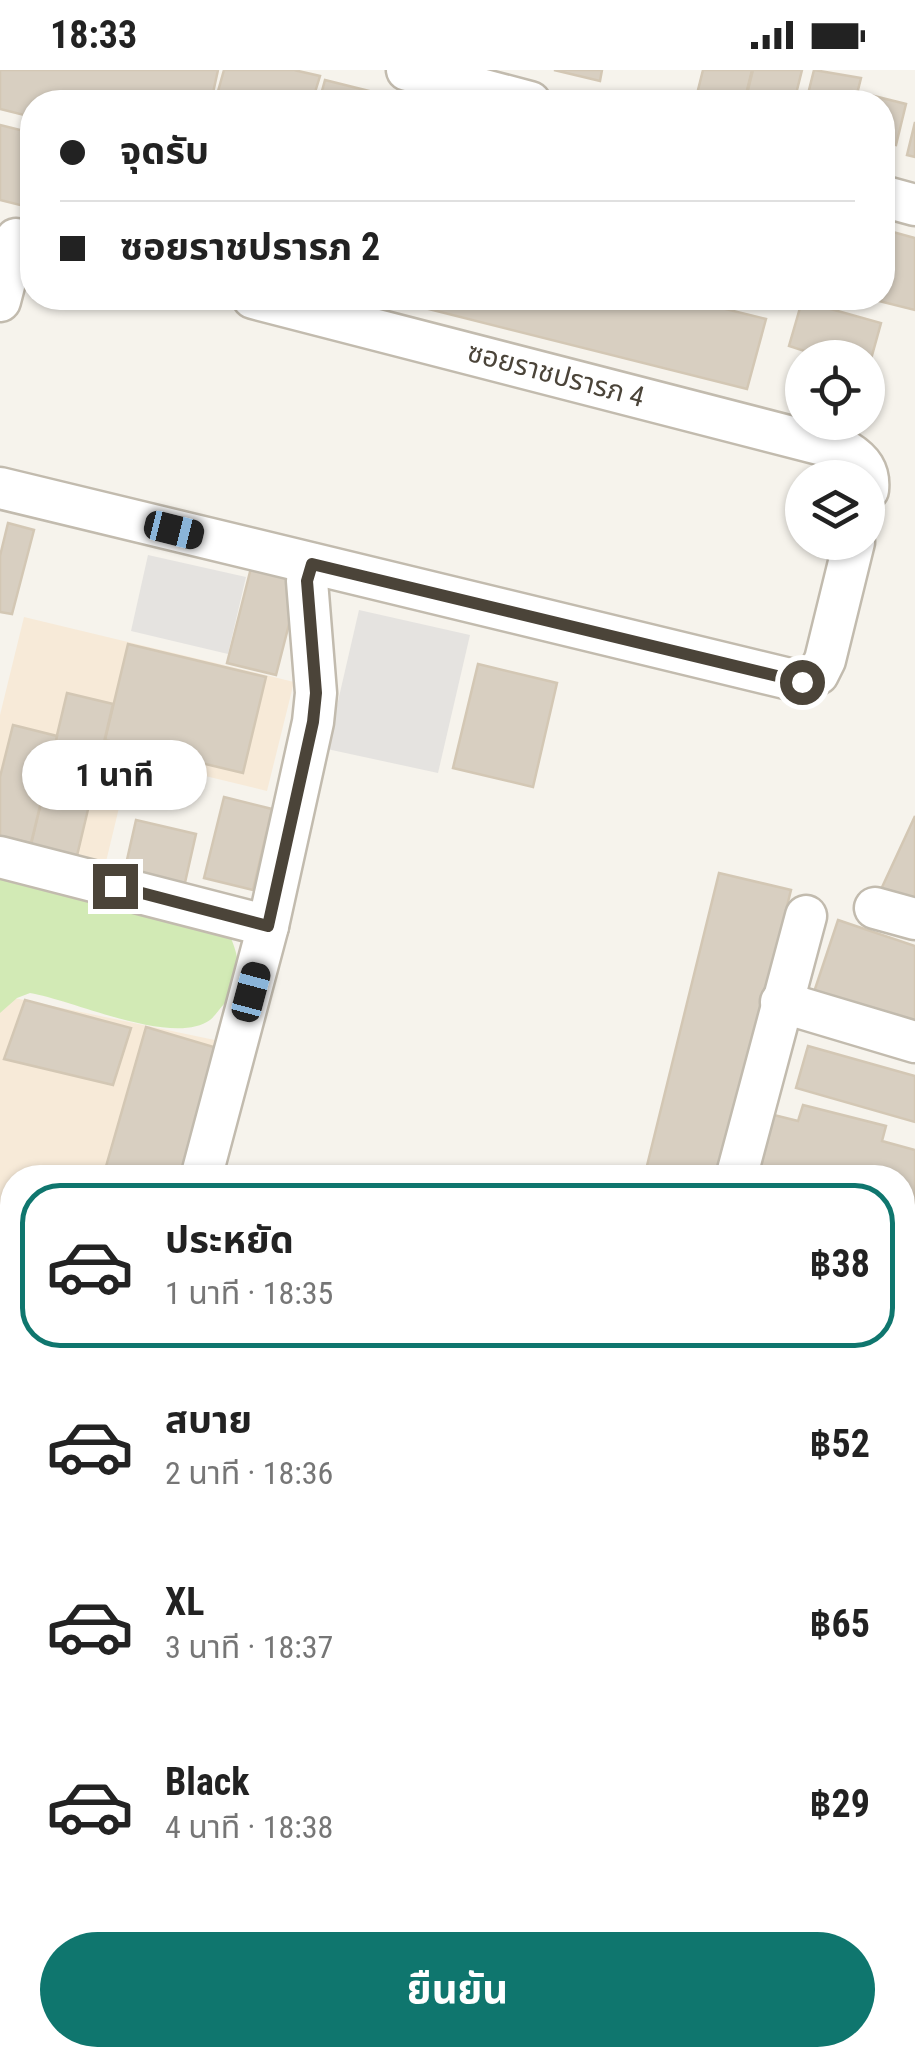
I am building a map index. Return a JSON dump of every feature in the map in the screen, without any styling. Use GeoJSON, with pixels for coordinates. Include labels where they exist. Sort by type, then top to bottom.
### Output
{"type":"FeatureCollection","features":[{"type":"Feature","properties":{"kind":"street"},"geometry":{"type":"LineString","coordinates":[[406,70],[484,90]]}},
{"type":"Feature","properties":{"kind":"street"},"geometry":{"type":"LineString","coordinates":[[0,302],[16,239]]}},
{"type":"Feature","properties":{"kind":"street","name":"ซอยราชปรารภ 4"},"geometry":{"type":"LineString","coordinates":[[300,310],[846,451],[852,460]]}},
{"type":"Feature","properties":{"kind":"street"},"geometry":{"type":"LineString","coordinates":[[0,488],[802,682],[818,674],[825,660],[850,560]]}},
{"type":"Feature","properties":{"kind":"street"},"geometry":{"type":"LineString","coordinates":[[204,1165],[268,926],[304,765],[316,693],[307,581],[312,564]]}},
{"type":"Feature","properties":{"kind":"street"},"geometry":{"type":"LineString","coordinates":[[0,857],[268,926]]}},
{"type":"Feature","properties":{"kind":"street"},"geometry":{"type":"LineString","coordinates":[[876,908],[915,919]]}},
{"type":"Feature","properties":{"kind":"street"},"geometry":{"type":"LineString","coordinates":[[739,1165],[806,916]]}},
{"type":"Feature","properties":{"kind":"street"},"geometry":{"type":"LineString","coordinates":[[781,1002],[915,1042]]}},
{"type":"Feature","properties":{"kind":"shaded area"},"geometry":{"type":"Polygon","coordinates":[[[148,555],[246,577],[228,654],[131,631],[148,555]]]}},
{"type":"Feature","properties":{"kind":"shaded area"},"geometry":{"type":"Polygon","coordinates":[[[359,610],[470,635],[438,773],[327,749],[359,610]]]}},
{"type":"Feature","properties":{"kind":"shaded area"},"geometry":{"type":"Polygon","coordinates":[[[24,617],[294,682],[267,791],[131,758],[104,870],[0,846],[0,715],[24,617]]]}},
{"type":"Feature","properties":{"kind":"shaded area"},"geometry":{"type":"Polygon","coordinates":[[[0,995],[229,1043],[195,1165],[0,1165],[0,995]]]}},
{"type":"Feature","properties":{"kind":"green space"},"geometry":{"type":"Polygon","coordinates":[[[0,846],[225,925],[238,965],[232,994],[210,1020],[193,1027],[148,1025],[30,993],[17,998],[0,1013],[0,846]]]}},
{"type":"Feature","properties":{"kind":"building"},"geometry":{"type":"Polygon","coordinates":[[[0,70],[218,70],[214,90],[20,90],[20,114],[0,109],[0,70]]]}},
{"type":"Feature","properties":{"kind":"building"},"geometry":{"type":"Polygon","coordinates":[[[224,70],[294,70],[320,76],[316,90],[218,90],[224,70]]]}},
{"type":"Feature","properties":{"kind":"building"},"geometry":{"type":"Polygon","coordinates":[[[554,70],[602,70],[600,81],[554,70]]]}},
{"type":"Feature","properties":{"kind":"building"},"geometry":{"type":"Polygon","coordinates":[[[703,70],[752,70],[747,90],[698,90],[703,70]]]}},
{"type":"Feature","properties":{"kind":"building"},"geometry":{"type":"Polygon","coordinates":[[[753,70],[802,70],[797,90],[748,90],[753,70]]]}},
{"type":"Feature","properties":{"kind":"building"},"geometry":{"type":"Polygon","coordinates":[[[814,70],[861,78],[858,90],[809,90],[814,70]]]}},
{"type":"Feature","properties":{"kind":"building"},"geometry":{"type":"Polygon","coordinates":[[[325,80],[365,90],[322,90],[325,80]]]}},
{"type":"Feature","properties":{"kind":"building"},"geometry":{"type":"Polygon","coordinates":[[[895,101],[906,104],[895,145],[895,101]]]}},
{"type":"Feature","properties":{"kind":"building"},"geometry":{"type":"Polygon","coordinates":[[[915,122],[915,157],[907,155],[915,122]]]}},
{"type":"Feature","properties":{"kind":"building"},"geometry":{"type":"Polygon","coordinates":[[[0,125],[20,130],[20,205],[0,200],[0,125]]]}},
{"type":"Feature","properties":{"kind":"building"},"geometry":{"type":"Polygon","coordinates":[[[895,233],[915,238],[915,310],[895,305],[895,233]]]}},
{"type":"Feature","properties":{"kind":"building"},"geometry":{"type":"Polygon","coordinates":[[[433,310],[730,310],[766,319],[747,389],[433,310]]]}},
{"type":"Feature","properties":{"kind":"building"},"geometry":{"type":"Polygon","coordinates":[[[799,310],[834,310],[881,323],[876,340],[791,340],[799,310]]]}},
{"type":"Feature","properties":{"kind":"building"},"geometry":{"type":"Polygon","coordinates":[[[8,523],[34,530],[12,614],[0,612],[0,556],[8,523]]]}},
{"type":"Feature","properties":{"kind":"building"},"geometry":{"type":"Polygon","coordinates":[[[254,556],[296,566],[297,593],[276,675],[227,663],[254,556]]]}},
{"type":"Feature","properties":{"kind":"building"},"geometry":{"type":"Polygon","coordinates":[[[128,644],[266,677],[243,773],[105,740],[128,644]]]}},
{"type":"Feature","properties":{"kind":"building"},"geometry":{"type":"Polygon","coordinates":[[[478,664],[557,683],[533,787],[453,768],[478,664]]]}},
{"type":"Feature","properties":{"kind":"building"},"geometry":{"type":"Polygon","coordinates":[[[67,693],[113,704],[76,860],[30,849],[67,693]]]}},
{"type":"Feature","properties":{"kind":"building"},"geometry":{"type":"Polygon","coordinates":[[[13,725],[57,736],[31,843],[0,836],[0,777],[13,725]]]}},
{"type":"Feature","properties":{"kind":"building"},"geometry":{"type":"Polygon","coordinates":[[[224,797],[272,809],[253,890],[204,878],[224,797]]]}},
{"type":"Feature","properties":{"kind":"building"},"geometry":{"type":"Polygon","coordinates":[[[915,816],[915,905],[878,896],[915,816]]]}},
{"type":"Feature","properties":{"kind":"building"},"geometry":{"type":"Polygon","coordinates":[[[136,820],[196,834],[184,887],[124,873],[136,820]]]}},
{"type":"Feature","properties":{"kind":"building"},"geometry":{"type":"Polygon","coordinates":[[[719,873],[791,890],[723,1165],[647,1165],[719,873]]]}},
{"type":"Feature","properties":{"kind":"building"},"geometry":{"type":"Polygon","coordinates":[[[838,920],[915,946],[915,1029],[813,995],[838,920]]]}},
{"type":"Feature","properties":{"kind":"building"},"geometry":{"type":"Polygon","coordinates":[[[25,1000],[131,1028],[113,1085],[4,1059],[25,1000]]]}},
{"type":"Feature","properties":{"kind":"building"},"geometry":{"type":"Polygon","coordinates":[[[146,1027],[224,1050],[195,1165],[106,1165],[146,1027]]]}},
{"type":"Feature","properties":{"kind":"building"},"geometry":{"type":"Polygon","coordinates":[[[808,1046],[915,1076],[915,1122],[796,1088],[808,1046]]]}},
{"type":"Feature","properties":{"kind":"building"},"geometry":{"type":"Polygon","coordinates":[[[803,1105],[886,1126],[882,1141],[915,1150],[915,1165],[761,1165],[774,1115],[798,1121],[803,1105]]]}},
{"type":"Feature","properties":{"kind":"route"},"geometry":{"type":"LineString","coordinates":[[115,886],[268,926],[313,722],[316,693],[307,581],[312,564],[802,682]]}}]}
